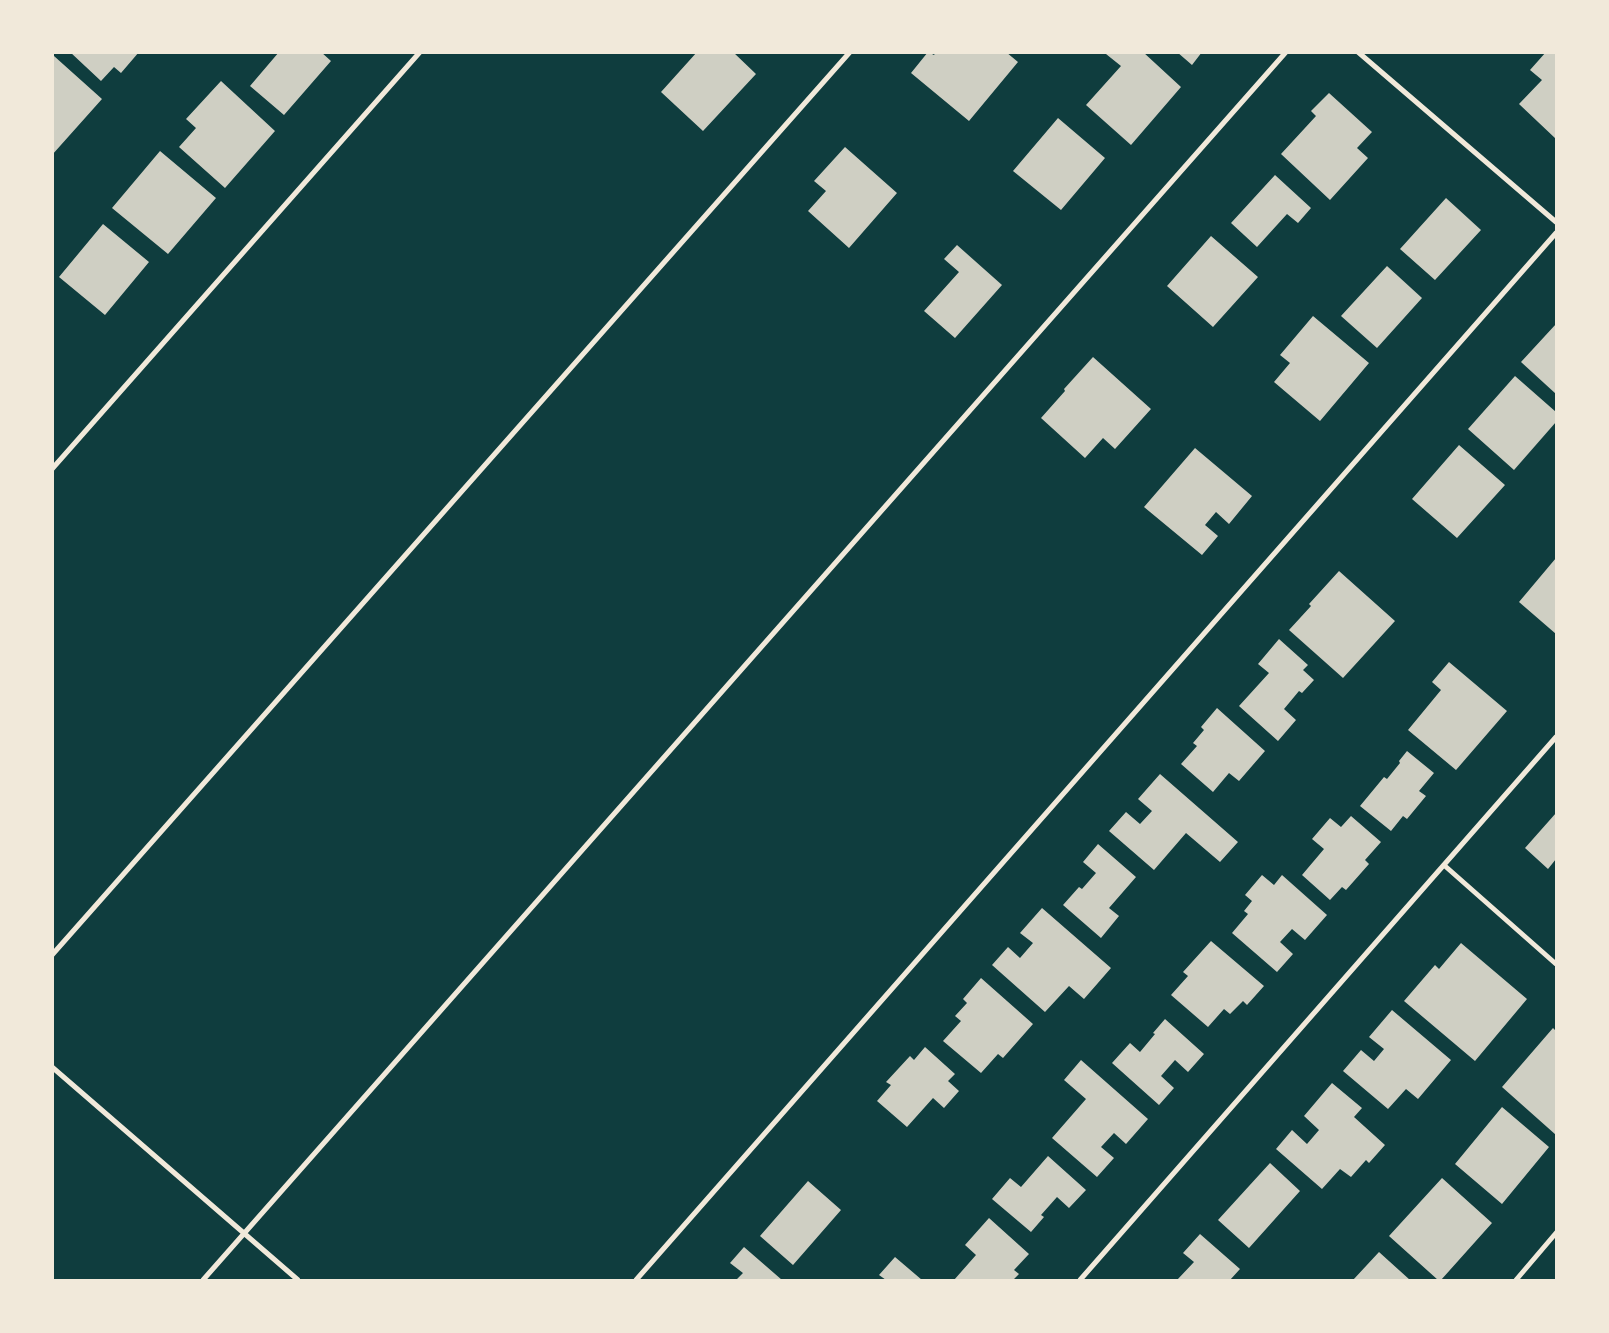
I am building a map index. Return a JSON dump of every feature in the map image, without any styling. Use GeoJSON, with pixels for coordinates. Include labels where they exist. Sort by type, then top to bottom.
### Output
{"type":"FeatureCollection","features":[{"type":"Feature","properties":{"kind":"street"},"geometry":{"type":"LineString","coordinates":[[52,469],[420,52]]}},
{"type":"Feature","properties":{"kind":"street"},"geometry":{"type":"LineString","coordinates":[[52,955],[850,52]]}},
{"type":"Feature","properties":{"kind":"street"},"geometry":{"type":"LineString","coordinates":[[203,1280],[1286,52]]}},
{"type":"Feature","properties":{"kind":"street"},"geometry":{"type":"LineString","coordinates":[[1358,52],[1556,222]]}},
{"type":"Feature","properties":{"kind":"street"},"geometry":{"type":"LineString","coordinates":[[636,1280],[1556,233]]}},
{"type":"Feature","properties":{"kind":"street"},"geometry":{"type":"LineString","coordinates":[[1080,1280],[1445,866],[1556,737]]}},
{"type":"Feature","properties":{"kind":"street"},"geometry":{"type":"LineString","coordinates":[[1445,866],[1556,964]]}},
{"type":"Feature","properties":{"kind":"street"},"geometry":{"type":"LineString","coordinates":[[52,1067],[298,1280]]}},
{"type":"Feature","properties":{"kind":"street"},"geometry":{"type":"LineString","coordinates":[[1516,1280],[1556,1233]]}},
{"type":"Feature","properties":{"kind":"building"},"geometry":{"type":"Polygon","coordinates":[[[70,52],[139,52],[121,73],[114,67],[101,81],[70,52]]]}},
{"type":"Feature","properties":{"kind":"building"},"geometry":{"type":"Polygon","coordinates":[[[279,52],[321,52],[331,61],[284,115],[250,86],[279,52]]]}},
{"type":"Feature","properties":{"kind":"building"},"geometry":{"type":"Polygon","coordinates":[[[697,52],[733,52],[756,74],[703,131],[661,92],[697,52]]]}},
{"type":"Feature","properties":{"kind":"building"},"geometry":{"type":"Polygon","coordinates":[[[928,52],[934,55],[936,52],[1006,52],[1018,62],[969,121],[911,73],[928,52]]]}},
{"type":"Feature","properties":{"kind":"building"},"geometry":{"type":"Polygon","coordinates":[[[1108,52],[1143,52],[1181,87],[1131,145],[1086,105],[1121,66],[1106,54],[1108,52]]]}},
{"type":"Feature","properties":{"kind":"building"},"geometry":{"type":"Polygon","coordinates":[[[1177,52],[1202,52],[1192,65],[1177,52]]]}},
{"type":"Feature","properties":{"kind":"building"},"geometry":{"type":"Polygon","coordinates":[[[1546,52],[1556,52],[1556,139],[1519,104],[1542,80],[1530,70],[1546,52]]]}},
{"type":"Feature","properties":{"kind":"building"},"geometry":{"type":"Polygon","coordinates":[[[54,56],[102,99],[52,155],[52,58],[54,56]]]}},
{"type":"Feature","properties":{"kind":"building"},"geometry":{"type":"Polygon","coordinates":[[[221,81],[275,131],[225,188],[179,147],[196,128],[186,119],[221,81]]]}},
{"type":"Feature","properties":{"kind":"building"},"geometry":{"type":"Polygon","coordinates":[[[1329,93],[1372,132],[1357,148],[1368,158],[1330,200],[1281,154],[1316,116],[1311,111],[1329,93]]]}},
{"type":"Feature","properties":{"kind":"building"},"geometry":{"type":"Polygon","coordinates":[[[1058,118],[1105,158],[1061,210],[1013,171],[1058,118]]]}},
{"type":"Feature","properties":{"kind":"building"},"geometry":{"type":"Polygon","coordinates":[[[845,147],[897,193],[849,248],[808,211],[826,191],[814,181],[845,147]]]}},
{"type":"Feature","properties":{"kind":"building"},"geometry":{"type":"Polygon","coordinates":[[[160,151],[216,198],[168,254],[112,208],[160,151]]]}},
{"type":"Feature","properties":{"kind":"building"},"geometry":{"type":"Polygon","coordinates":[[[1275,175],[1311,208],[1298,223],[1287,214],[1257,247],[1231,223],[1275,175]]]}},
{"type":"Feature","properties":{"kind":"building"},"geometry":{"type":"Polygon","coordinates":[[[1446,198],[1481,230],[1435,280],[1400,249],[1446,198]]]}},
{"type":"Feature","properties":{"kind":"building"},"geometry":{"type":"Polygon","coordinates":[[[103,224],[149,262],[105,315],[59,277],[103,224]]]}},
{"type":"Feature","properties":{"kind":"building"},"geometry":{"type":"Polygon","coordinates":[[[1211,236],[1258,277],[1213,327],[1167,286],[1211,236]]]}},
{"type":"Feature","properties":{"kind":"building"},"geometry":{"type":"Polygon","coordinates":[[[957,245],[1002,285],[955,338],[924,311],[959,272],[944,259],[957,245]]]}},
{"type":"Feature","properties":{"kind":"building"},"geometry":{"type":"Polygon","coordinates":[[[1387,266],[1422,298],[1377,348],[1341,316],[1387,266]]]}},
{"type":"Feature","properties":{"kind":"building"},"geometry":{"type":"Polygon","coordinates":[[[1313,316],[1369,363],[1320,421],[1274,382],[1290,363],[1280,355],[1313,316]]]}},
{"type":"Feature","properties":{"kind":"building"},"geometry":{"type":"Polygon","coordinates":[[[1556,324],[1556,394],[1521,362],[1556,324]]]}},
{"type":"Feature","properties":{"kind":"building"},"geometry":{"type":"Polygon","coordinates":[[[1093,357],[1151,409],[1115,449],[1103,438],[1085,458],[1041,418],[1093,357]]]}},
{"type":"Feature","properties":{"kind":"building"},"geometry":{"type":"Polygon","coordinates":[[[1515,376],[1556,412],[1556,422],[1514,470],[1468,429],[1515,376]]]}},
{"type":"Feature","properties":{"kind":"building"},"geometry":{"type":"Polygon","coordinates":[[[1459,445],[1505,485],[1457,538],[1412,499],[1459,445]]]}},
{"type":"Feature","properties":{"kind":"building"},"geometry":{"type":"Polygon","coordinates":[[[1195,448],[1252,496],[1229,524],[1216,512],[1205,525],[1218,536],[1202,555],[1144,507],[1195,448]]]}},
{"type":"Feature","properties":{"kind":"building"},"geometry":{"type":"Polygon","coordinates":[[[1556,558],[1556,634],[1519,602],[1556,558]]]}},
{"type":"Feature","properties":{"kind":"building"},"geometry":{"type":"Polygon","coordinates":[[[1339,571],[1395,621],[1343,678],[1289,630],[1311,606],[1309,604],[1339,571]]]}},
{"type":"Feature","properties":{"kind":"building"},"geometry":{"type":"Polygon","coordinates":[[[1279,639],[1308,665],[1303,670],[1314,680],[1302,693],[1299,691],[1284,709],[1296,720],[1278,741],[1239,706],[1269,673],[1258,664],[1279,639]]]}},
{"type":"Feature","properties":{"kind":"building"},"geometry":{"type":"Polygon","coordinates":[[[1449,662],[1507,711],[1456,770],[1408,730],[1441,690],[1432,682],[1449,662]]]}},
{"type":"Feature","properties":{"kind":"building"},"geometry":{"type":"Polygon","coordinates":[[[1217,708],[1265,751],[1239,781],[1229,773],[1213,792],[1181,764],[1197,746],[1193,743],[1204,730],[1201,727],[1217,708]]]}},
{"type":"Feature","properties":{"kind":"building"},"geometry":{"type":"Polygon","coordinates":[[[1407,751],[1434,773],[1419,791],[1426,796],[1407,819],[1403,816],[1391,831],[1360,806],[1384,777],[1387,779],[1407,751]]]}},
{"type":"Feature","properties":{"kind":"building"},"geometry":{"type":"Polygon","coordinates":[[[1160,774],[1238,842],[1220,862],[1186,833],[1154,870],[1109,831],[1126,812],[1140,824],[1152,811],[1138,799],[1160,774]]]}},
{"type":"Feature","properties":{"kind":"building"},"geometry":{"type":"Polygon","coordinates":[[[1556,813],[1556,859],[1548,869],[1525,848],[1556,813]]]}},
{"type":"Feature","properties":{"kind":"building"},"geometry":{"type":"Polygon","coordinates":[[[1351,816],[1381,842],[1365,860],[1369,864],[1346,890],[1342,887],[1330,900],[1302,875],[1324,849],[1312,839],[1330,818],[1341,827],[1351,816]]]}},
{"type":"Feature","properties":{"kind":"building"},"geometry":{"type":"Polygon","coordinates":[[[1098,844],[1136,877],[1109,908],[1119,916],[1101,938],[1063,905],[1079,887],[1082,889],[1096,873],[1083,862],[1098,844]]]}},
{"type":"Feature","properties":{"kind":"building"},"geometry":{"type":"Polygon","coordinates":[[[1262,875],[1274,885],[1282,875],[1327,915],[1305,940],[1292,929],[1280,942],[1293,954],[1277,972],[1232,933],[1248,914],[1244,911],[1252,901],[1245,895],[1262,875]]]}},
{"type":"Feature","properties":{"kind":"building"},"geometry":{"type":"Polygon","coordinates":[[[1042,908],[1111,968],[1084,999],[1069,986],[1045,1012],[992,965],[1008,947],[1020,958],[1033,943],[1020,933],[1042,908]]]}},
{"type":"Feature","properties":{"kind":"building"},"geometry":{"type":"Polygon","coordinates":[[[1211,941],[1264,986],[1247,1005],[1243,1001],[1230,1014],[1224,1009],[1208,1027],[1171,995],[1188,976],[1183,972],[1211,941]]]}},
{"type":"Feature","properties":{"kind":"building"},"geometry":{"type":"Polygon","coordinates":[[[1461,943],[1527,999],[1475,1061],[1404,1001],[1435,965],[1439,969],[1461,943]]]}},
{"type":"Feature","properties":{"kind":"building"},"geometry":{"type":"Polygon","coordinates":[[[981,978],[1033,1024],[1003,1058],[998,1054],[981,1073],[943,1041],[961,1021],[955,1016],[967,1003],[963,999],[981,978]]]}},
{"type":"Feature","properties":{"kind":"building"},"geometry":{"type":"Polygon","coordinates":[[[1392,1010],[1451,1060],[1418,1099],[1406,1089],[1388,1109],[1343,1071],[1361,1050],[1374,1061],[1384,1049],[1369,1037],[1392,1010]]]}},
{"type":"Feature","properties":{"kind":"building"},"geometry":{"type":"Polygon","coordinates":[[[1165,1019],[1204,1054],[1188,1072],[1175,1060],[1161,1076],[1174,1088],[1159,1105],[1112,1063],[1130,1043],[1140,1052],[1165,1019]]]}},
{"type":"Feature","properties":{"kind":"building"},"geometry":{"type":"Polygon","coordinates":[[[1553,1028],[1556,1031],[1556,1135],[1502,1087],[1553,1028]]]}},
{"type":"Feature","properties":{"kind":"building"},"geometry":{"type":"Polygon","coordinates":[[[925,1047],[955,1074],[948,1081],[959,1091],[944,1108],[933,1098],[907,1127],[877,1101],[891,1085],[886,1082],[910,1056],[914,1060],[925,1047]]]}},
{"type":"Feature","properties":{"kind":"building"},"geometry":{"type":"Polygon","coordinates":[[[1081,1060],[1148,1119],[1126,1144],[1114,1133],[1101,1147],[1114,1158],[1097,1177],[1052,1138],[1086,1099],[1064,1080],[1081,1060]]]}},
{"type":"Feature","properties":{"kind":"building"},"geometry":{"type":"Polygon","coordinates":[[[1332,1083],[1362,1108],[1354,1117],[1385,1145],[1369,1163],[1366,1160],[1351,1177],[1340,1169],[1322,1189],[1276,1149],[1292,1130],[1307,1144],[1319,1130],[1304,1116],[1332,1083]]]}},
{"type":"Feature","properties":{"kind":"building"},"geometry":{"type":"Polygon","coordinates":[[[1502,1107],[1549,1147],[1502,1204],[1455,1164],[1502,1107]]]}},
{"type":"Feature","properties":{"kind":"building"},"geometry":{"type":"Polygon","coordinates":[[[1048,1156],[1086,1190],[1069,1208],[1057,1197],[1041,1215],[1044,1217],[1031,1232],[992,1199],[1010,1178],[1021,1187],[1048,1156]]]}},
{"type":"Feature","properties":{"kind":"building"},"geometry":{"type":"Polygon","coordinates":[[[1270,1163],[1300,1191],[1249,1248],[1218,1220],[1270,1163]]]}},
{"type":"Feature","properties":{"kind":"building"},"geometry":{"type":"Polygon","coordinates":[[[1442,1178],[1492,1223],[1441,1280],[1438,1280],[1389,1236],[1442,1178]]]}},
{"type":"Feature","properties":{"kind":"building"},"geometry":{"type":"Polygon","coordinates":[[[808,1181],[841,1210],[793,1265],[760,1236],[808,1181]]]}},
{"type":"Feature","properties":{"kind":"building"},"geometry":{"type":"Polygon","coordinates":[[[989,1218],[1029,1254],[1014,1270],[1019,1274],[1013,1280],[954,1280],[976,1255],[965,1245],[989,1218]]]}},
{"type":"Feature","properties":{"kind":"building"},"geometry":{"type":"Polygon","coordinates":[[[1200,1234],[1240,1269],[1230,1280],[1177,1280],[1194,1262],[1183,1253],[1200,1234]]]}},
{"type":"Feature","properties":{"kind":"building"},"geometry":{"type":"Polygon","coordinates":[[[744,1247],[782,1280],[736,1280],[743,1273],[730,1263],[744,1247]]]}},
{"type":"Feature","properties":{"kind":"building"},"geometry":{"type":"Polygon","coordinates":[[[1379,1252],[1410,1280],[1353,1280],[1379,1252]]]}},
{"type":"Feature","properties":{"kind":"building"},"geometry":{"type":"Polygon","coordinates":[[[895,1257],[922,1280],[886,1280],[879,1275],[895,1257]]]}}]}
